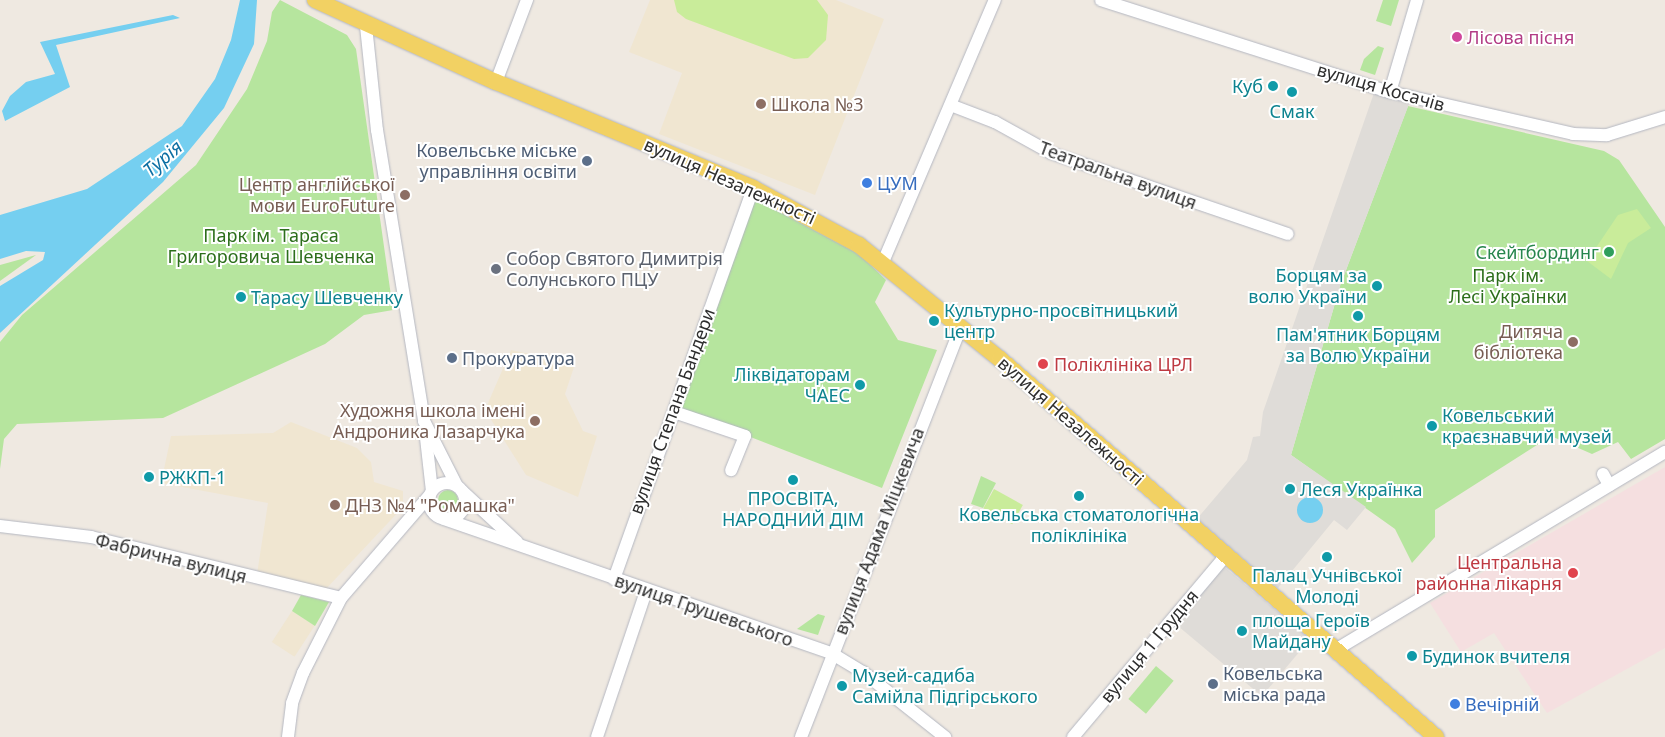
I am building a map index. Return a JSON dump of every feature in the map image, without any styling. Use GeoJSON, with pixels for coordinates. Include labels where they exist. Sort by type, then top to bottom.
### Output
{"type":"FeatureCollection","features":[{"type":"Feature","properties":{"kind":"main road","name":"вулиця Незалежності"},"geometry":{"type":"LineString","coordinates":[[315,0],[366,26],[496,82],[753,188],[829,227],[883,262],[961,326],[1337,649],[1436,737]]}},
{"type":"Feature","properties":{"kind":"street"},"geometry":{"type":"LineString","coordinates":[[496,82],[527,0]]}},
{"type":"Feature","properties":{"kind":"street"},"geometry":{"type":"LineString","coordinates":[[883,262],[952,106],[995,0]]}},
{"type":"Feature","properties":{"kind":"street","name":"вулиця Косачів"},"geometry":{"type":"LineString","coordinates":[[1101,0],[1390,92],[1595,136],[1665,117]]}},
{"type":"Feature","properties":{"kind":"street"},"geometry":{"type":"LineString","coordinates":[[1390,92],[1417,0]]}},
{"type":"Feature","properties":{"kind":"street"},"geometry":{"type":"LineString","coordinates":[[366,26],[377,130],[424,422],[430,508],[441,518],[520,546]]}},
{"type":"Feature","properties":{"kind":"street","name":"Театральна вулиця"},"geometry":{"type":"LineString","coordinates":[[952,106],[995,122],[1050,153],[1287,234]]}},
{"type":"Feature","properties":{"kind":"street","name":"вулиця Степана Бандери"},"geometry":{"type":"LineString","coordinates":[[614,579],[753,188]]}},
{"type":"Feature","properties":{"kind":"street","name":"вулиця Адама Міцкевича"},"geometry":{"type":"LineString","coordinates":[[801,737],[831,653],[961,326]]}},
{"type":"Feature","properties":{"kind":"street"},"geometry":{"type":"LineString","coordinates":[[674,412],[745,436],[731,470]]}},
{"type":"Feature","properties":{"kind":"street"},"geometry":{"type":"LineString","coordinates":[[408,523],[456,517],[464,507],[459,488],[424,422]]}},
{"type":"Feature","properties":{"kind":"street"},"geometry":{"type":"LineString","coordinates":[[1337,649],[1606,479],[1665,452]]}},
{"type":"Feature","properties":{"kind":"street"},"geometry":{"type":"LineString","coordinates":[[288,737],[292,703],[303,673],[341,598],[408,523],[430,493],[440,484],[459,488]]}},
{"type":"Feature","properties":{"kind":"street","name":"вулиця Грушевського"},"geometry":{"type":"LineString","coordinates":[[459,488],[520,546],[646,591],[831,653],[863,672],[945,737]]}},
{"type":"Feature","properties":{"kind":"street","name":"Фабрична вулиця"},"geometry":{"type":"LineString","coordinates":[[0,526],[91,537],[341,598]]}},
{"type":"Feature","properties":{"kind":"street","name":"вулиця 1 Грудня"},"geometry":{"type":"LineString","coordinates":[[1073,737],[1226,555]]}},
{"type":"Feature","properties":{"kind":"street"},"geometry":{"type":"LineString","coordinates":[[597,737],[646,591]]}},
{"type":"Feature","properties":{"kind":"shaded area","name":"Школа №3"},"geometry":{"type":"Polygon","coordinates":[[[650,0],[836,0],[884,19],[815,195],[659,134],[682,73],[629,52],[650,0]]]}},
{"type":"Feature","properties":{"kind":"shaded area"},"geometry":{"type":"Polygon","coordinates":[[[1374,93],[1409,104],[1340,286],[1291,455],[1366,507],[1347,530],[1334,520],[1278,588],[1196,520],[1247,460],[1253,437],[1260,436],[1263,412],[1374,93]]]}},
{"type":"Feature","properties":{"kind":"shaded area","name":"Художня школа імені Андроника Лазарчука"},"geometry":{"type":"Polygon","coordinates":[[[511,350],[575,364],[565,394],[583,431],[597,436],[578,497],[526,475],[485,410],[511,350]]]}},
{"type":"Feature","properties":{"kind":"shaded area","name":"ДНЗ №4 \"Ромашка\""},"geometry":{"type":"Polygon","coordinates":[[[291,422],[357,448],[371,462],[374,482],[403,491],[403,507],[324,591],[257,574],[268,503],[161,483],[171,436],[273,433],[291,422]]]}},
{"type":"Feature","properties":{"kind":"shaded area","name":"Центральна районна лікарня"},"geometry":{"type":"Polygon","coordinates":[[[1665,467],[1665,648],[1547,713],[1494,633],[1461,652],[1430,603],[1665,467]]]}},
{"type":"Feature","properties":{"kind":"shaded area","name":"площа Героїв Майдану"},"geometry":{"type":"Polygon","coordinates":[[[1222,565],[1310,639],[1262,696],[1174,622],[1222,565]]]}},
{"type":"Feature","properties":{"kind":"shaded area"},"geometry":{"type":"Polygon","coordinates":[[[292,611],[315,626],[294,657],[272,642],[292,611]]]}},
{"type":"Feature","properties":{"kind":"green space","name":"Парк ім. Тараса Григоровича Шевченка"},"geometry":{"type":"Polygon","coordinates":[[[280,0],[347,35],[356,49],[393,310],[364,315],[325,344],[163,418],[17,424],[4,439],[0,469],[0,342],[22,315],[196,165],[247,89],[267,41],[272,12],[280,0]]]}},
{"type":"Feature","properties":{"kind":"green space"},"geometry":{"type":"Polygon","coordinates":[[[674,0],[817,0],[828,15],[826,40],[808,58],[794,59],[686,19],[677,12],[674,0]]]}},
{"type":"Feature","properties":{"kind":"green space"},"geometry":{"type":"Polygon","coordinates":[[[1383,0],[1399,0],[1391,26],[1376,21],[1383,0]]]}},
{"type":"Feature","properties":{"kind":"green space"},"geometry":{"type":"Polygon","coordinates":[[[1378,46],[1384,48],[1375,75],[1360,70],[1364,59],[1378,46]]]}},
{"type":"Feature","properties":{"kind":"green space","name":"Парк ім. Лесі Українки"},"geometry":{"type":"Polygon","coordinates":[[[1408,106],[1604,151],[1619,160],[1665,227],[1665,439],[1631,459],[1618,442],[1592,454],[1551,436],[1435,510],[1435,537],[1412,563],[1395,529],[1291,455],[1340,286],[1408,106]]]}},
{"type":"Feature","properties":{"kind":"green space"},"geometry":{"type":"Polygon","coordinates":[[[755,199],[859,254],[886,280],[875,302],[898,340],[937,350],[882,488],[681,410],[755,199]]]}},
{"type":"Feature","properties":{"kind":"green space","name":"Скейтбординг"},"geometry":{"type":"Polygon","coordinates":[[[1637,209],[1651,228],[1628,243],[1611,279],[1587,261],[1618,215],[1637,209]]]}},
{"type":"Feature","properties":{"kind":"green space"},"geometry":{"type":"Polygon","coordinates":[[[36,255],[0,281],[0,265],[36,255]]]}},
{"type":"Feature","properties":{"kind":"green space"},"geometry":{"type":"Polygon","coordinates":[[[981,476],[996,483],[983,508],[971,504],[981,476]]]}},
{"type":"Feature","properties":{"kind":"green space"},"geometry":{"type":"Polygon","coordinates":[[[994,489],[1023,505],[1012,524],[983,508],[994,489]]]}},
{"type":"Feature","properties":{"kind":"green space"},"geometry":{"type":"Polygon","coordinates":[[[444,490],[452,490],[458,496],[458,504],[452,510],[444,510],[438,504],[438,496],[444,490]]]}},
{"type":"Feature","properties":{"kind":"green space"},"geometry":{"type":"Polygon","coordinates":[[[301,595],[329,602],[315,626],[292,611],[301,595]]]}},
{"type":"Feature","properties":{"kind":"green space"},"geometry":{"type":"Polygon","coordinates":[[[818,614],[825,616],[818,635],[797,629],[818,614]]]}},
{"type":"Feature","properties":{"kind":"green space"},"geometry":{"type":"Polygon","coordinates":[[[1156,666],[1174,681],[1146,714],[1128,699],[1156,666]]]}},
{"type":"Feature","properties":{"kind":"water","name":"Турія"},"geometry":{"type":"Polygon","coordinates":[[[240,0],[257,0],[254,44],[224,108],[163,182],[0,333],[0,286],[43,260],[45,252],[26,251],[0,259],[0,215],[87,189],[182,126],[215,79],[231,40],[240,0]]]}},
{"type":"Feature","properties":{"kind":"water"},"geometry":{"type":"Polygon","coordinates":[[[173,15],[180,18],[56,45],[70,87],[5,121],[2,111],[10,96],[26,82],[55,74],[40,42],[173,15]]]}},
{"type":"Feature","properties":{"kind":"water"},"geometry":{"type":"Polygon","coordinates":[[[1310,497],[1319,501],[1323,510],[1319,519],[1310,523],[1301,519],[1297,510],[1301,501],[1310,497]]]}},
{"type":"Feature","properties":{"kind":"place","name":"Лісова пісня"},"geometry":{"type":"Point","coordinates":[1457,37]}},
{"type":"Feature","properties":{"kind":"place","name":"Куб"},"geometry":{"type":"Point","coordinates":[1273,86]}},
{"type":"Feature","properties":{"kind":"place","name":"Смак"},"geometry":{"type":"Point","coordinates":[1292,92]}},
{"type":"Feature","properties":{"kind":"place","name":"Школа №3"},"geometry":{"type":"Point","coordinates":[761,104]}},
{"type":"Feature","properties":{"kind":"place","name":"Ковельське міське управління освіти"},"geometry":{"type":"Point","coordinates":[587,161]}},
{"type":"Feature","properties":{"kind":"place","name":"ЦУМ"},"geometry":{"type":"Point","coordinates":[867,183]}},
{"type":"Feature","properties":{"kind":"place","name":"Центр англійської мови EuroFuture"},"geometry":{"type":"Point","coordinates":[405,195]}},
{"type":"Feature","properties":{"kind":"place","name":"Скейтбординг"},"geometry":{"type":"Point","coordinates":[1609,252]}},
{"type":"Feature","properties":{"kind":"place","name":"Собор Святого Димитрія Солунського ПЦУ"},"geometry":{"type":"Point","coordinates":[496,269]}},
{"type":"Feature","properties":{"kind":"place","name":"Борцям за волю України"},"geometry":{"type":"Point","coordinates":[1377,286]}},
{"type":"Feature","properties":{"kind":"place","name":"Тарасу Шевченку"},"geometry":{"type":"Point","coordinates":[241,297]}},
{"type":"Feature","properties":{"kind":"place","name":"Пам'ятник Борцям за Волю України"},"geometry":{"type":"Point","coordinates":[1358,316]}},
{"type":"Feature","properties":{"kind":"place","name":"Культурно-просвітницький центр"},"geometry":{"type":"Point","coordinates":[934,321]}},
{"type":"Feature","properties":{"kind":"place","name":"Дитяча бібліотека"},"geometry":{"type":"Point","coordinates":[1573,342]}},
{"type":"Feature","properties":{"kind":"place","name":"Прокуратура"},"geometry":{"type":"Point","coordinates":[452,358]}},
{"type":"Feature","properties":{"kind":"place","name":"Поліклініка ЦРЛ"},"geometry":{"type":"Point","coordinates":[1043,364]}},
{"type":"Feature","properties":{"kind":"place","name":"Ліквідаторам ЧАЕС"},"geometry":{"type":"Point","coordinates":[860,385]}},
{"type":"Feature","properties":{"kind":"place","name":"Художня школа імені Андроника Лазарчука"},"geometry":{"type":"Point","coordinates":[535,421]}},
{"type":"Feature","properties":{"kind":"place","name":"Ковельський краєзнавчий музей"},"geometry":{"type":"Point","coordinates":[1432,426]}},
{"type":"Feature","properties":{"kind":"place","name":"РЖКП-1"},"geometry":{"type":"Point","coordinates":[149,477]}},
{"type":"Feature","properties":{"kind":"place","name":"ПРОСВІТА, НАРОДНИЙ ДІМ"},"geometry":{"type":"Point","coordinates":[793,480]}},
{"type":"Feature","properties":{"kind":"place","name":"Леся Українка"},"geometry":{"type":"Point","coordinates":[1290,489]}},
{"type":"Feature","properties":{"kind":"place","name":"Ковельська стоматологічна поліклініка"},"geometry":{"type":"Point","coordinates":[1079,496]}},
{"type":"Feature","properties":{"kind":"place","name":"ДНЗ №4 \"Ромашка\""},"geometry":{"type":"Point","coordinates":[335,505]}},
{"type":"Feature","properties":{"kind":"place","name":"Палац Учнівської Молоді"},"geometry":{"type":"Point","coordinates":[1327,557]}},
{"type":"Feature","properties":{"kind":"place","name":"Центральна районна лікарня"},"geometry":{"type":"Point","coordinates":[1573,573]}},
{"type":"Feature","properties":{"kind":"place","name":"площа Героїв Майдану"},"geometry":{"type":"Point","coordinates":[1242,631]}},
{"type":"Feature","properties":{"kind":"place","name":"Будинок вчителя"},"geometry":{"type":"Point","coordinates":[1412,656]}},
{"type":"Feature","properties":{"kind":"place","name":"Ковельська міська рада"},"geometry":{"type":"Point","coordinates":[1213,684]}},
{"type":"Feature","properties":{"kind":"place","name":"Музей-садиба Самійла Підгірського"},"geometry":{"type":"Point","coordinates":[842,686]}},
{"type":"Feature","properties":{"kind":"place","name":"Вечірній"},"geometry":{"type":"Point","coordinates":[1455,704]}}]}
